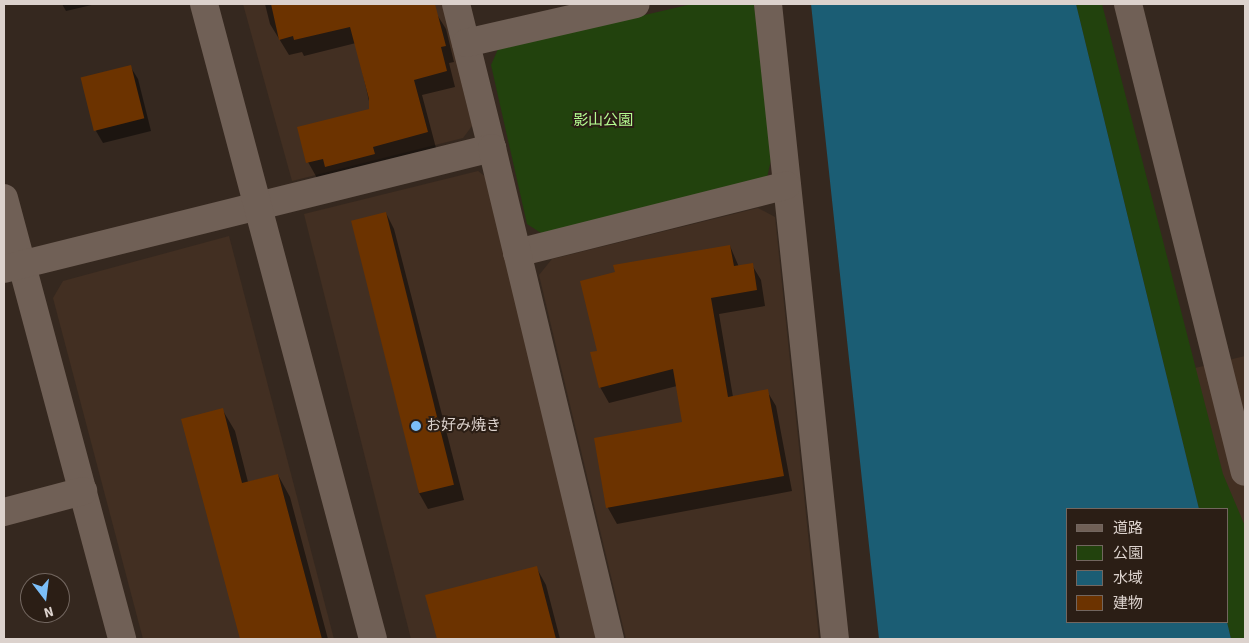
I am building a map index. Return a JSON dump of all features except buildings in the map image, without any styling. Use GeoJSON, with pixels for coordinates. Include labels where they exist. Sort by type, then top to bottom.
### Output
{"type":"FeatureCollection","features":[{"type":"Feature","properties":{"kind":"street"},"geometry":{"type":"LineString","coordinates":[[204,4],[259,204],[373,639]]}},
{"type":"Feature","properties":{"kind":"street"},"geometry":{"type":"LineString","coordinates":[[456,4],[610,639]]}},
{"type":"Feature","properties":{"kind":"street"},"geometry":{"type":"LineString","coordinates":[[466,43],[636,4]]}},
{"type":"Feature","properties":{"kind":"street"},"geometry":{"type":"LineString","coordinates":[[768,4],[835,639]]}},
{"type":"Feature","properties":{"kind":"street"},"geometry":{"type":"LineString","coordinates":[[1128,4],[1245,472]]}},
{"type":"Feature","properties":{"kind":"street"},"geometry":{"type":"LineString","coordinates":[[12,267],[259,204],[492,148]]}},
{"type":"Feature","properties":{"kind":"street"},"geometry":{"type":"LineString","coordinates":[[517,252],[787,185]]}},
{"type":"Feature","properties":{"kind":"street"},"geometry":{"type":"LineString","coordinates":[[4,198],[12,267],[83,491],[122,639]]}},
{"type":"Feature","properties":{"kind":"street"},"geometry":{"type":"LineString","coordinates":[[4,512],[83,491]]}},
{"type":"Feature","properties":{"kind":"shaded area"},"geometry":{"type":"Polygon","coordinates":[[[243,4],[445,4],[475,122],[463,138],[292,181],[243,4]]]}},
{"type":"Feature","properties":{"kind":"shaded area"},"geometry":{"type":"Polygon","coordinates":[[[478,171],[490,180],[597,639],[411,639],[383,529],[304,214],[478,171]]]}},
{"type":"Feature","properties":{"kind":"shaded area"},"geometry":{"type":"Polygon","coordinates":[[[758,208],[775,217],[819,639],[626,639],[539,275],[552,259],[758,208]]]}},
{"type":"Feature","properties":{"kind":"shaded area"},"geometry":{"type":"Polygon","coordinates":[[[229,236],[334,639],[143,639],[53,298],[63,281],[229,236]]]}},
{"type":"Feature","properties":{"kind":"shaded area"},"geometry":{"type":"Polygon","coordinates":[[[1245,356],[1245,639],[1231,639],[1227,623],[1229,623],[1229,508],[1199,508],[1166,375],[1245,356]]]}},
{"type":"Feature","properties":{"kind":"green space","name":"影山公園"},"geometry":{"type":"Polygon","coordinates":[[[692,4],[754,4],[772,155],[767,178],[544,235],[527,224],[491,65],[498,49],[692,4]]]}},
{"type":"Feature","properties":{"kind":"green space"},"geometry":{"type":"Polygon","coordinates":[[[1076,4],[1102,4],[1223,474],[1245,526],[1245,639],[1231,639],[1227,623],[1229,623],[1229,508],[1199,508],[1076,4]]]}},
{"type":"Feature","properties":{"kind":"water"},"geometry":{"type":"Polygon","coordinates":[[[811,4],[1076,4],[1199,508],[1066,508],[1066,623],[1227,623],[1231,639],[879,639],[811,4]]]}},
{"type":"Feature","properties":{"kind":"place","name":"お好み焼き"},"geometry":{"type":"Point","coordinates":[416,426]}}]}
